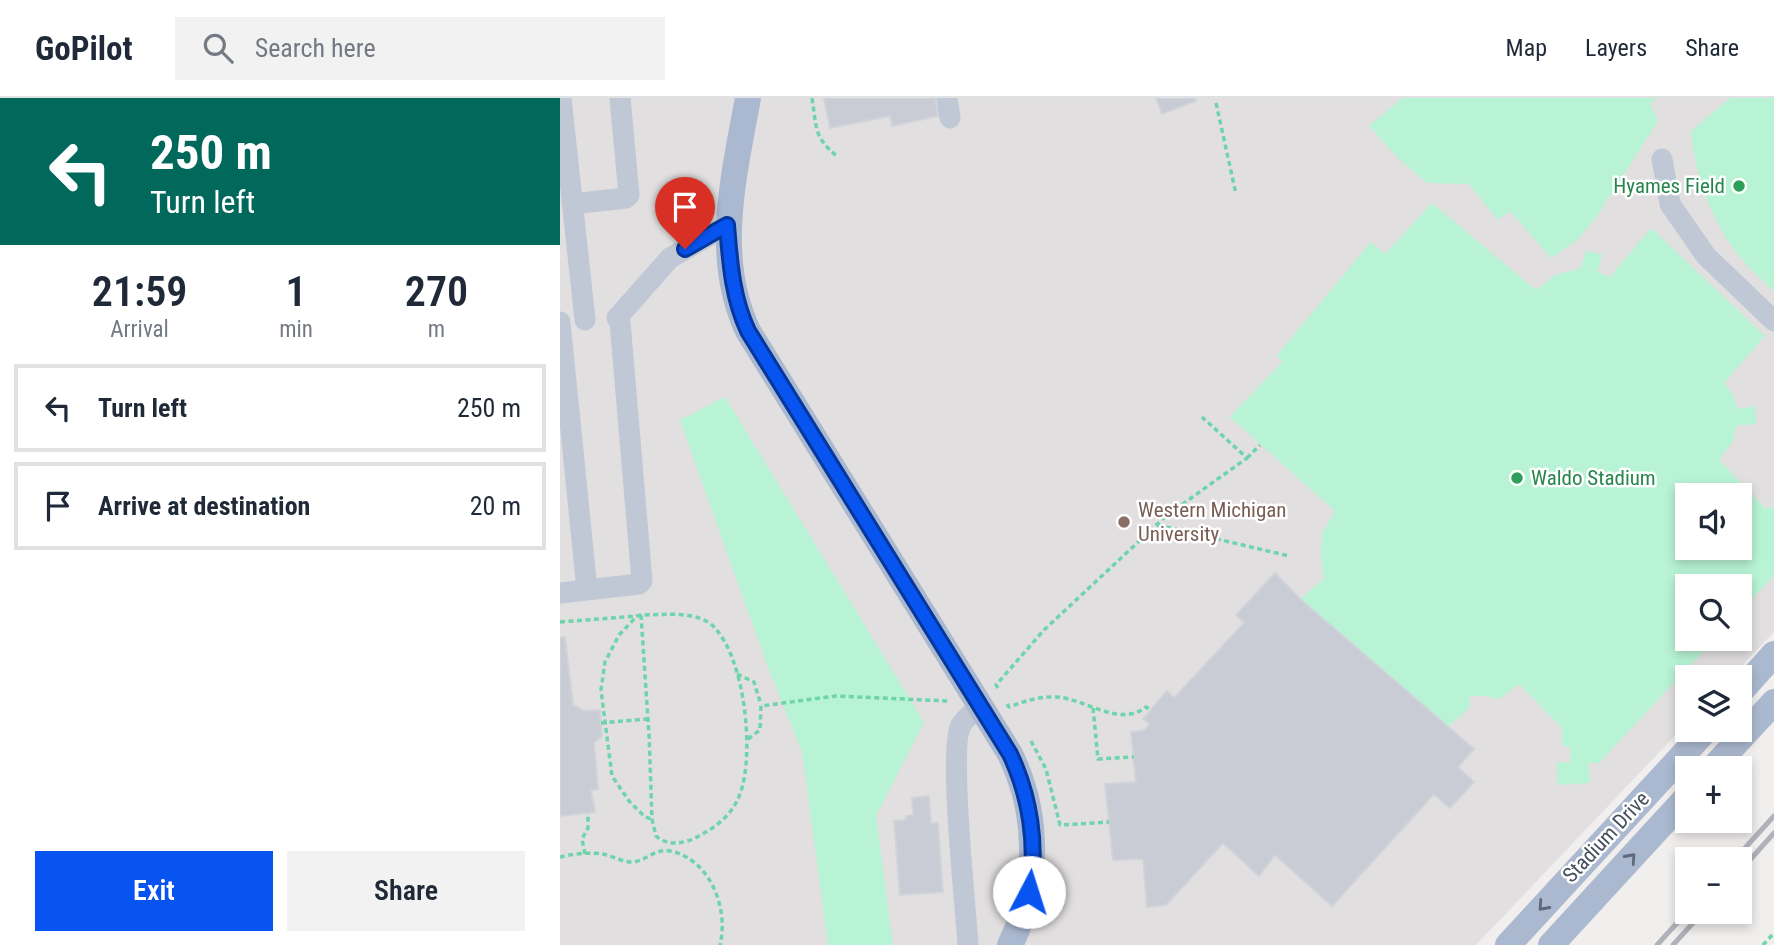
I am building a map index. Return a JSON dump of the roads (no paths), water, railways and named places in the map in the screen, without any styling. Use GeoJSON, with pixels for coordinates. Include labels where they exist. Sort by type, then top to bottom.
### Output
{"type":"FeatureCollection","features":[{"type":"Feature","properties":{"kind":"main road"},"geometry":{"type":"LineString","coordinates":[[748,98],[727,225],[740,314],[1020,776],[1031,832],[1032,875],[1025,910],[1010,945]]}},
{"type":"Feature","properties":{"kind":"main road"},"geometry":{"type":"LineString","coordinates":[[1752,679],[1774,654]]}},
{"type":"Feature","properties":{"kind":"main road"},"geometry":{"type":"LineString","coordinates":[[1724,756],[1774,702]]}},
{"type":"Feature","properties":{"kind":"main road","name":"Stadium Drive"},"geometry":{"type":"LineString","coordinates":[[1507,945],[1695,742]]}},
{"type":"Feature","properties":{"kind":"main road","name":"Stadium Drive"},"geometry":{"type":"LineString","coordinates":[[1551,945],[1675,810]]}},
{"type":"Feature","properties":{"kind":"lane"},"geometry":{"type":"LineString","coordinates":[[561,98],[585,320]]}},
{"type":"Feature","properties":{"kind":"lane"},"geometry":{"type":"LineString","coordinates":[[572,204],[626,198],[629,195],[620,98]]}},
{"type":"Feature","properties":{"kind":"lane"},"geometry":{"type":"LineString","coordinates":[[1662,159],[1670,204],[1706,256],[1774,321]]}},
{"type":"Feature","properties":{"kind":"lane"},"geometry":{"type":"LineString","coordinates":[[587,590],[560,322],[617,318],[670,258],[727,225]]}},
{"type":"Feature","properties":{"kind":"lane"},"geometry":{"type":"LineString","coordinates":[[560,593],[639,584],[642,581],[620,321],[617,318]]}},
{"type":"Feature","properties":{"kind":"lane"},"geometry":{"type":"LineString","coordinates":[[968,945],[957,742],[961,725],[980,706]]}},
{"type":"Feature","properties":{"kind":"railway"},"geometry":{"type":"LineString","coordinates":[[1746,847],[1774,816]]}},
{"type":"Feature","properties":{"kind":"railway"},"geometry":{"type":"LineString","coordinates":[[1752,858],[1774,833]]}},
{"type":"Feature","properties":{"kind":"railway"},"geometry":{"type":"LineString","coordinates":[[1657,945],[1676,924]]}},
{"type":"Feature","properties":{"kind":"railway"},"geometry":{"type":"LineString","coordinates":[[1673,945],[1692,924]]}},
{"type":"Feature","properties":{"kind":"place","name":"Hyames Field"},"geometry":{"type":"Point","coordinates":[1739,186]}},
{"type":"Feature","properties":{"kind":"place","name":"Waldo Stadium"},"geometry":{"type":"Point","coordinates":[1517,478]}},
{"type":"Feature","properties":{"kind":"place","name":"Western Michigan University"},"geometry":{"type":"Point","coordinates":[1124,522]}}]}
